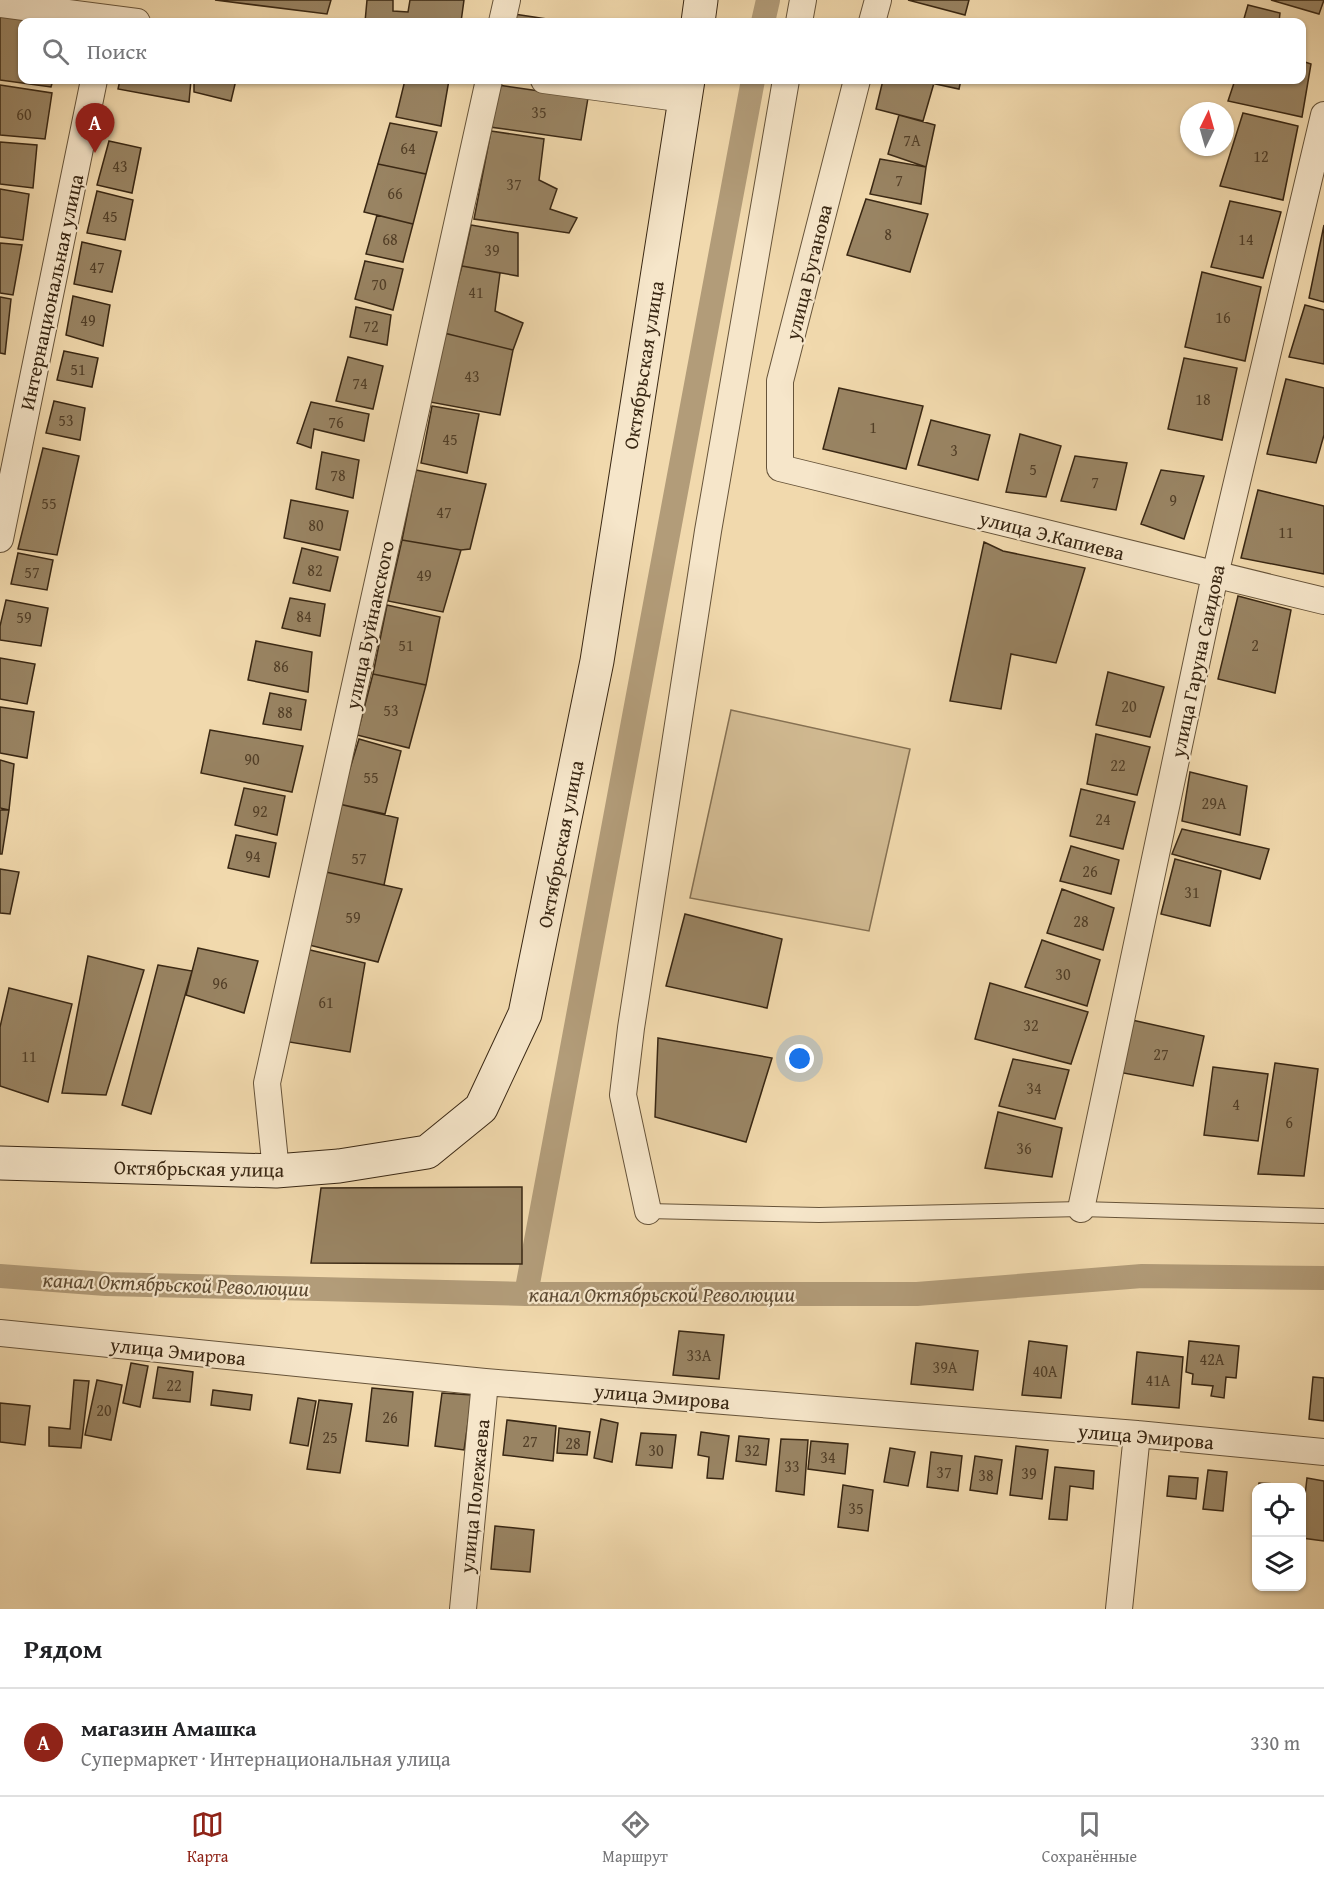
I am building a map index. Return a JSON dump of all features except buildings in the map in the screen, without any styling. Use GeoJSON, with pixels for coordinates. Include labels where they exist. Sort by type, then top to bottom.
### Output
{"type":"FeatureCollection","features":[{"type":"Feature","properties":{"kind":"street"},"geometry":{"type":"LineString","coordinates":[[503,18],[507,0]]}},
{"type":"Feature","properties":{"kind":"street"},"geometry":{"type":"LineString","coordinates":[[699,18],[701,0]]}},
{"type":"Feature","properties":{"kind":"street"},"geometry":{"type":"LineString","coordinates":[[799,18],[803,0]]}},
{"type":"Feature","properties":{"kind":"street"},"geometry":{"type":"LineString","coordinates":[[873,18],[878,0]]}},
{"type":"Feature","properties":{"kind":"street"},"geometry":{"type":"LineString","coordinates":[[0,4],[108,14]]}},
{"type":"Feature","properties":{"kind":"street","name":"Интернациональная улица"},"geometry":{"type":"LineString","coordinates":[[0,539],[93,84]]}},
{"type":"Feature","properties":{"kind":"street","name":"улица Буйнакского"},"geometry":{"type":"LineString","coordinates":[[276,1171],[267,1083],[488,84]]}},
{"type":"Feature","properties":{"kind":"street"},"geometry":{"type":"LineString","coordinates":[[607,84],[686,89]]}},
{"type":"Feature","properties":{"kind":"street"},"geometry":{"type":"LineString","coordinates":[[648,1211],[623,1095],[631,1028],[708,531],[785,84]]}},
{"type":"Feature","properties":{"kind":"street","name":"улица Буганова"},"geometry":{"type":"LineString","coordinates":[[780,468],[780,381],[857,84]]}},
{"type":"Feature","properties":{"kind":"street","name":"Октябрьская улица"},"geometry":{"type":"LineString","coordinates":[[0,1163],[276,1171],[339,1166],[428,1152],[481,1108],[525,1014],[597,661],[686,89]]}},
{"type":"Feature","properties":{"kind":"street","name":"улица Гаруна Саидова"},"geometry":{"type":"LineString","coordinates":[[1081,1209],[1215,575],[1324,115]]}},
{"type":"Feature","properties":{"kind":"street","name":"улица Э.Капиева"},"geometry":{"type":"LineString","coordinates":[[780,468],[1324,602]]}},
{"type":"Feature","properties":{"kind":"street","name":"улица Эмирова"},"geometry":{"type":"LineString","coordinates":[[0,1334],[485,1383],[1137,1434],[1324,1452]]}},
{"type":"Feature","properties":{"kind":"street","name":"улица Полежаева"},"geometry":{"type":"LineString","coordinates":[[463,1609],[485,1383]]}},
{"type":"Feature","properties":{"kind":"street"},"geometry":{"type":"LineString","coordinates":[[1119,1609],[1137,1434]]}},
{"type":"Feature","properties":{"kind":"lane"},"geometry":{"type":"LineString","coordinates":[[648,1211],[819,1215],[1081,1209],[1324,1216]]}},
{"type":"Feature","properties":{"kind":"shaded area"},"geometry":{"type":"Polygon","coordinates":[[[731,710],[910,749],[869,931],[690,898],[731,710]]]}},
{"type":"Feature","properties":{"kind":"waterway"},"geometry":{"type":"LineString","coordinates":[[764,18],[768,0]]}},
{"type":"Feature","properties":{"kind":"waterway"},"geometry":{"type":"LineString","coordinates":[[526,1294],[752,84]]}},
{"type":"Feature","properties":{"kind":"waterway","name":"канал Октябрьской Революции"},"geometry":{"type":"LineString","coordinates":[[0,1276],[106,1284],[526,1294],[917,1294],[1142,1276],[1324,1278]]}},
{"type":"Feature","properties":{"kind":"place","name":"магазин Амашка"},"geometry":{"type":"Point","coordinates":[95,153]}}]}
